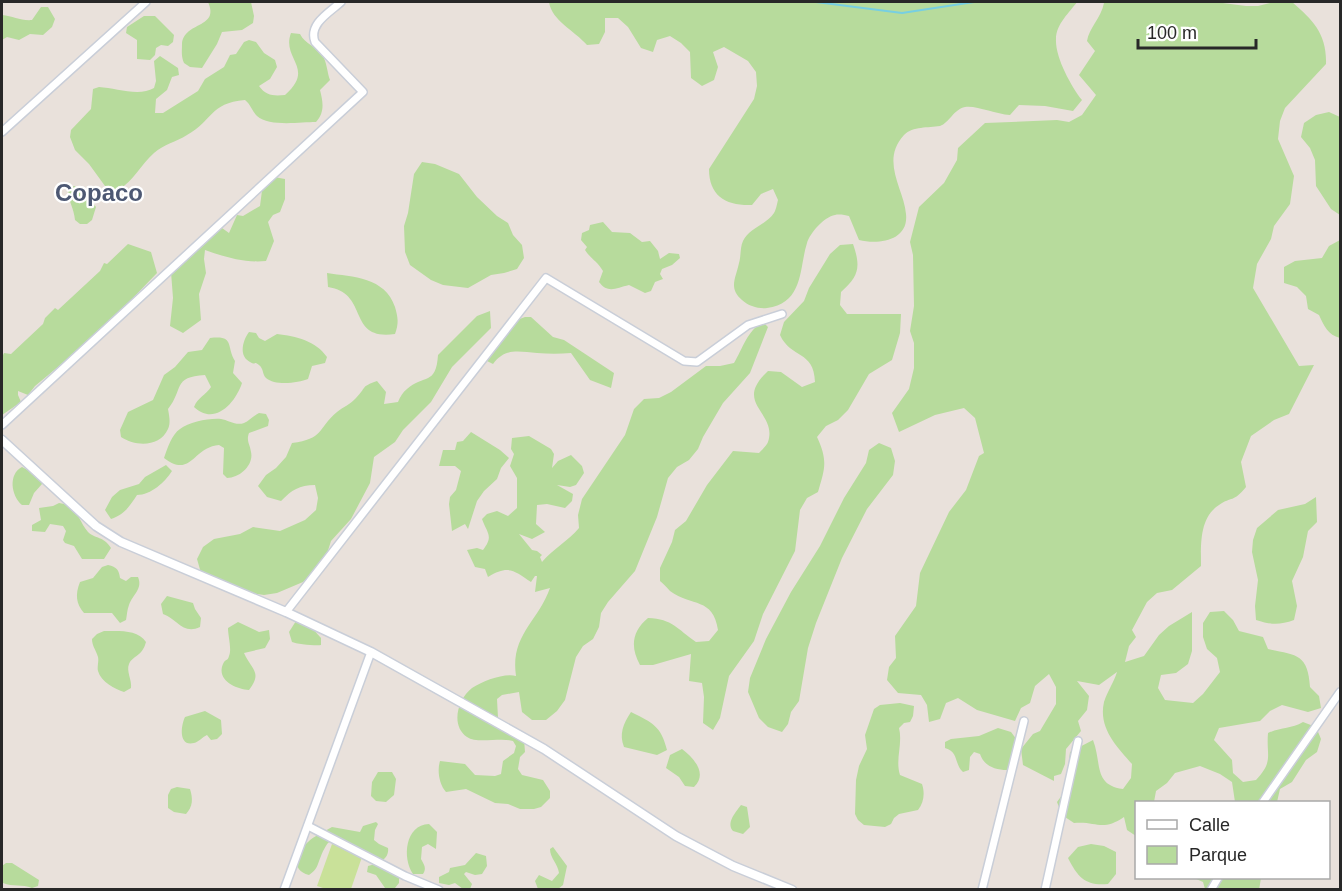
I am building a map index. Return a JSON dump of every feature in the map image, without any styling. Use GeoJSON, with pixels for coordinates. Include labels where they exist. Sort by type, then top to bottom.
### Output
{"type":"FeatureCollection","features":[{"type":"Feature","properties":{"kind":"street"},"geometry":{"type":"LineString","coordinates":[[2,132],[146,2]]}},
{"type":"Feature","properties":{"kind":"street"},"geometry":{"type":"LineString","coordinates":[[2,425],[363,92],[315,42],[313,37],[316,24],[341,2]]}},
{"type":"Feature","properties":{"kind":"street"},"geometry":{"type":"LineString","coordinates":[[286,612],[546,278],[684,361],[697,362],[748,325],[782,314]]}},
{"type":"Feature","properties":{"kind":"street"},"geometry":{"type":"LineString","coordinates":[[2,440],[96,526],[121,542],[286,612],[371,652],[544,749],[676,836],[733,866],[792,890]]}},
{"type":"Feature","properties":{"kind":"street"},"geometry":{"type":"LineString","coordinates":[[284,890],[371,652]]}},
{"type":"Feature","properties":{"kind":"street"},"geometry":{"type":"LineString","coordinates":[[1264,801],[1341,692]]}},
{"type":"Feature","properties":{"kind":"street"},"geometry":{"type":"LineString","coordinates":[[982,890],[1024,721]]}},
{"type":"Feature","properties":{"kind":"street"},"geometry":{"type":"LineString","coordinates":[[1045,890],[1078,741]]}},
{"type":"Feature","properties":{"kind":"street"},"geometry":{"type":"LineString","coordinates":[[308,826],[405,876],[439,890]]}},
{"type":"Feature","properties":{"kind":"green space"},"geometry":{"type":"Polygon","coordinates":[[[208,2],[251,2],[253,23],[242,30],[222,32],[202,68],[190,67],[184,63],[182,44],[189,32],[209,17],[208,2]]]}},
{"type":"Feature","properties":{"kind":"green space"},"geometry":{"type":"Polygon","coordinates":[[[549,2],[1077,2],[1061,23],[1056,46],[1064,71],[1082,100],[1073,111],[1045,106],[1019,105],[1010,115],[965,107],[958,110],[940,126],[908,132],[897,145],[894,155],[895,175],[906,214],[903,230],[891,239],[883,241],[859,240],[849,216],[831,216],[814,230],[809,239],[794,292],[779,305],[767,308],[757,307],[747,304],[735,291],[741,246],[749,233],[771,217],[778,200],[773,189],[761,194],[752,205],[734,204],[727,201],[716,193],[712,186],[709,169],[754,99],[757,86],[756,72],[748,61],[724,47],[713,52],[718,67],[714,80],[702,86],[691,78],[690,52],[670,36],[657,40],[653,52],[641,48],[628,27],[618,18],[605,18],[605,32],[599,44],[587,45],[554,15],[549,2]]]}},
{"type":"Feature","properties":{"kind":"green space"},"geometry":{"type":"Polygon","coordinates":[[[1215,2],[1258,6],[1274,2],[1292,2],[1317,28],[1326,53],[1326,64],[1285,108],[1280,121],[1278,139],[1294,176],[1290,204],[1274,226],[1271,239],[1257,264],[1253,288],[1299,366],[1314,365],[1289,414],[1274,420],[1251,436],[1241,462],[1246,487],[1235,497],[1212,510],[1208,517],[1202,533],[1201,566],[1172,590],[1157,593],[1147,602],[1132,630],[1136,637],[1129,646],[1125,662],[1144,656],[1159,635],[1192,612],[1192,651],[1188,664],[1176,673],[1161,675],[1158,688],[1165,700],[1193,703],[1220,672],[1217,658],[1207,649],[1203,637],[1203,623],[1210,612],[1224,611],[1239,631],[1263,637],[1268,649],[1294,655],[1303,662],[1307,668],[1310,687],[1319,696],[1321,708],[1308,712],[1282,705],[1270,711],[1260,721],[1219,728],[1214,740],[1232,760],[1233,773],[1243,782],[1256,780],[1267,763],[1268,733],[1273,731],[1303,722],[1316,727],[1321,739],[1317,752],[1306,760],[1292,782],[1280,789],[1277,801],[1235,801],[1232,782],[1200,766],[1175,773],[1156,791],[1154,801],[1135,801],[1135,835],[1127,830],[1124,817],[1105,825],[1074,823],[1062,815],[1057,802],[1065,791],[1070,752],[1093,740],[1100,772],[1107,783],[1123,789],[1131,778],[1132,764],[1110,736],[1104,720],[1104,702],[1117,672],[1099,685],[1077,681],[1089,696],[1087,710],[1078,721],[1081,731],[1066,749],[1065,764],[1061,774],[1054,776],[1054,781],[1023,765],[1021,749],[1033,734],[1040,731],[1056,704],[1056,687],[1049,674],[1035,686],[1030,703],[1021,708],[1015,721],[977,710],[958,698],[946,703],[940,719],[929,722],[927,705],[921,695],[898,693],[887,680],[889,667],[896,658],[895,636],[916,606],[920,573],[949,512],[966,490],[979,456],[984,453],[975,418],[964,408],[935,415],[899,432],[892,413],[909,389],[914,368],[914,343],[910,331],[914,306],[913,255],[910,242],[919,207],[944,183],[957,160],[958,148],[985,123],[1057,120],[1069,122],[1082,115],[1096,95],[1079,75],[1095,51],[1087,41],[1104,3],[1215,2]]]}},
{"type":"Feature","properties":{"kind":"green space"},"geometry":{"type":"Polygon","coordinates":[[[41,7],[48,7],[55,19],[52,27],[43,35],[30,34],[19,40],[7,37],[2,40],[2,15],[32,20],[41,7]]]}},
{"type":"Feature","properties":{"kind":"green space"},"geometry":{"type":"Polygon","coordinates":[[[144,16],[155,16],[174,35],[173,42],[168,46],[161,45],[156,48],[155,55],[150,60],[137,59],[137,40],[126,33],[127,27],[144,16]]]}},
{"type":"Feature","properties":{"kind":"green space"},"geometry":{"type":"Polygon","coordinates":[[[291,33],[300,34],[320,52],[326,64],[330,80],[320,90],[323,107],[316,122],[269,122],[257,116],[245,100],[224,105],[195,130],[154,153],[129,182],[118,190],[105,186],[75,150],[70,137],[71,130],[91,109],[93,89],[99,87],[134,92],[148,91],[154,88],[156,81],[154,61],[160,56],[178,68],[179,75],[172,77],[167,90],[156,99],[155,113],[163,113],[198,91],[205,79],[224,67],[230,55],[236,54],[244,42],[249,40],[256,42],[264,53],[275,60],[277,67],[270,79],[259,86],[270,95],[285,95],[298,78],[298,70],[290,50],[291,33]]]}},
{"type":"Feature","properties":{"kind":"green space"},"geometry":{"type":"Polygon","coordinates":[[[1329,112],[1340,117],[1340,215],[1331,209],[1316,186],[1315,160],[1310,148],[1301,137],[1304,123],[1316,115],[1329,112]]]}},
{"type":"Feature","properties":{"kind":"green space"},"geometry":{"type":"Polygon","coordinates":[[[422,162],[435,164],[459,174],[477,197],[508,223],[513,235],[522,245],[524,258],[517,269],[491,275],[468,288],[443,285],[431,280],[410,265],[405,252],[404,226],[414,174],[422,162]]]}},
{"type":"Feature","properties":{"kind":"green space"},"geometry":{"type":"Polygon","coordinates":[[[274,177],[285,179],[285,199],[280,212],[273,215],[268,222],[274,241],[266,261],[242,260],[205,250],[206,273],[199,294],[201,320],[183,333],[170,326],[173,298],[171,272],[199,241],[222,228],[229,233],[237,215],[243,216],[260,206],[263,183],[274,177]]]}},
{"type":"Feature","properties":{"kind":"green space"},"geometry":{"type":"Polygon","coordinates":[[[74,186],[81,188],[96,207],[92,220],[87,224],[80,224],[75,220],[68,189],[74,186]]]}},
{"type":"Feature","properties":{"kind":"green space"},"geometry":{"type":"Polygon","coordinates":[[[603,222],[612,232],[630,233],[642,242],[650,241],[658,251],[660,259],[669,253],[679,254],[680,258],[672,265],[662,269],[660,274],[663,279],[655,282],[651,291],[645,293],[629,285],[606,288],[599,282],[603,271],[587,253],[585,250],[587,247],[581,240],[582,233],[589,230],[590,225],[603,222]]]}},
{"type":"Feature","properties":{"kind":"green space"},"geometry":{"type":"Polygon","coordinates":[[[1340,240],[1340,338],[1329,332],[1319,315],[1308,309],[1306,296],[1297,287],[1284,283],[1284,267],[1295,261],[1322,258],[1329,246],[1340,240]]]}},
{"type":"Feature","properties":{"kind":"green space"},"geometry":{"type":"Polygon","coordinates":[[[128,244],[151,252],[157,273],[100,332],[35,386],[28,395],[18,391],[21,402],[2,415],[2,357],[4,353],[11,354],[43,324],[45,318],[55,308],[58,310],[100,271],[104,263],[107,264],[128,244]]]}},
{"type":"Feature","properties":{"kind":"green space"},"geometry":{"type":"Polygon","coordinates":[[[853,244],[857,271],[852,281],[841,292],[840,305],[847,314],[901,314],[900,333],[892,360],[869,374],[848,410],[838,420],[826,426],[817,437],[824,459],[818,492],[807,498],[800,510],[795,551],[763,614],[754,641],[729,676],[720,718],[713,730],[703,723],[702,683],[689,681],[691,654],[653,665],[640,665],[635,652],[634,640],[639,628],[648,618],[669,623],[696,642],[709,641],[718,630],[711,612],[706,607],[678,596],[660,581],[660,568],[675,530],[686,521],[707,485],[733,451],[759,453],[767,443],[769,432],[767,423],[755,400],[754,392],[758,382],[768,371],[781,372],[802,387],[815,382],[811,365],[790,348],[780,335],[784,322],[804,301],[809,288],[830,254],[840,245],[853,244]]]}},
{"type":"Feature","properties":{"kind":"green space"},"geometry":{"type":"Polygon","coordinates":[[[327,273],[367,280],[384,290],[396,311],[398,324],[395,334],[380,334],[363,324],[349,298],[341,291],[328,287],[327,273]]]}},
{"type":"Feature","properties":{"kind":"green space"},"geometry":{"type":"Polygon","coordinates":[[[490,311],[491,328],[452,367],[431,402],[403,430],[395,442],[374,457],[370,483],[351,519],[331,541],[323,566],[303,582],[277,593],[264,595],[251,593],[201,573],[197,559],[203,547],[214,539],[240,534],[253,527],[280,531],[305,520],[316,510],[318,498],[315,485],[296,489],[281,501],[267,497],[258,486],[266,475],[286,457],[292,443],[315,436],[366,386],[377,381],[386,392],[384,404],[398,402],[407,389],[432,375],[437,365],[438,355],[477,316],[490,311]]]}},
{"type":"Feature","properties":{"kind":"green space"},"geometry":{"type":"Polygon","coordinates":[[[531,317],[553,337],[564,340],[614,373],[611,388],[590,380],[571,353],[513,352],[503,355],[493,364],[485,360],[509,323],[531,317]]]}},
{"type":"Feature","properties":{"kind":"green space"},"geometry":{"type":"Polygon","coordinates":[[[763,322],[768,327],[750,373],[723,403],[698,449],[668,478],[657,517],[635,571],[608,602],[601,613],[599,627],[593,639],[583,646],[576,657],[565,700],[546,720],[532,720],[522,712],[519,692],[502,695],[497,699],[498,718],[524,739],[525,752],[520,757],[518,769],[522,775],[543,780],[550,791],[550,798],[541,807],[520,809],[508,804],[495,803],[466,789],[446,792],[439,777],[440,761],[465,764],[475,775],[495,776],[501,774],[503,761],[514,753],[516,746],[513,741],[477,740],[467,737],[459,726],[458,712],[463,699],[472,688],[494,678],[516,676],[515,662],[521,639],[550,588],[535,592],[537,576],[531,582],[511,570],[501,571],[488,577],[485,569],[475,567],[467,550],[477,548],[483,550],[486,545],[489,538],[482,519],[487,514],[497,511],[508,516],[517,508],[517,478],[510,466],[514,454],[511,449],[512,438],[529,436],[551,449],[554,454],[552,468],[558,461],[571,455],[582,466],[584,473],[576,485],[570,487],[557,485],[573,494],[572,501],[565,508],[547,504],[537,505],[536,524],[545,532],[532,539],[519,534],[532,550],[542,555],[540,557],[542,562],[579,528],[578,515],[582,499],[625,435],[634,409],[644,399],[659,398],[671,392],[706,366],[734,363],[749,335],[763,322]]]}},
{"type":"Feature","properties":{"kind":"green space"},"geometry":{"type":"Polygon","coordinates":[[[249,332],[256,333],[265,341],[277,334],[305,340],[327,357],[325,363],[312,366],[308,379],[293,383],[270,381],[259,365],[250,362],[244,356],[244,343],[249,332]]]}},
{"type":"Feature","properties":{"kind":"green space"},"geometry":{"type":"Polygon","coordinates":[[[210,338],[227,340],[235,361],[233,373],[242,383],[229,405],[223,410],[209,414],[194,407],[211,387],[205,375],[188,378],[180,385],[168,409],[169,427],[164,435],[147,444],[140,444],[121,437],[120,430],[128,412],[153,400],[164,375],[175,367],[188,352],[202,350],[210,338]]]}},
{"type":"Feature","properties":{"kind":"green space"},"geometry":{"type":"Polygon","coordinates":[[[259,413],[266,414],[269,420],[268,426],[249,433],[250,462],[237,476],[227,478],[223,474],[224,448],[219,445],[203,451],[186,464],[173,464],[164,458],[177,431],[189,424],[221,419],[241,424],[259,413]]]}},
{"type":"Feature","properties":{"kind":"green space"},"geometry":{"type":"Polygon","coordinates":[[[471,432],[509,458],[501,468],[497,479],[477,501],[468,529],[465,524],[452,531],[450,497],[456,490],[461,471],[455,466],[439,466],[443,450],[455,450],[457,442],[463,441],[471,432]]]}},
{"type":"Feature","properties":{"kind":"green space"},"geometry":{"type":"Polygon","coordinates":[[[879,443],[891,448],[895,461],[893,475],[867,509],[842,558],[816,623],[808,648],[799,701],[791,712],[788,724],[782,732],[768,727],[759,718],[748,692],[750,678],[766,639],[791,592],[820,546],[844,498],[866,463],[869,450],[879,443]]]}},
{"type":"Feature","properties":{"kind":"green space"},"geometry":{"type":"Polygon","coordinates":[[[166,465],[172,471],[162,483],[147,493],[137,495],[126,510],[111,519],[105,510],[112,497],[120,490],[139,484],[145,477],[166,465]]]}},
{"type":"Feature","properties":{"kind":"green space"},"geometry":{"type":"Polygon","coordinates":[[[22,467],[41,477],[42,484],[34,493],[29,505],[22,505],[13,491],[13,480],[22,467]]]}},
{"type":"Feature","properties":{"kind":"green space"},"geometry":{"type":"Polygon","coordinates":[[[1316,497],[1317,522],[1308,531],[1303,557],[1292,581],[1297,606],[1294,620],[1275,624],[1256,620],[1258,580],[1252,552],[1257,528],[1278,510],[1305,504],[1316,497]]]}},
{"type":"Feature","properties":{"kind":"green space"},"geometry":{"type":"Polygon","coordinates":[[[59,503],[74,510],[88,532],[108,544],[111,548],[104,559],[82,559],[74,546],[63,540],[66,531],[63,526],[50,524],[45,532],[32,531],[32,525],[41,520],[39,508],[59,503]]]}},
{"type":"Feature","properties":{"kind":"green space"},"geometry":{"type":"Polygon","coordinates":[[[108,565],[117,569],[120,578],[126,581],[131,577],[138,577],[139,581],[138,588],[128,607],[126,620],[120,623],[112,613],[84,613],[78,602],[77,591],[80,582],[93,578],[102,567],[108,565]]]}},
{"type":"Feature","properties":{"kind":"green space"},"geometry":{"type":"Polygon","coordinates":[[[167,596],[193,603],[201,618],[200,627],[185,628],[163,614],[161,604],[167,596]]]}},
{"type":"Feature","properties":{"kind":"green space"},"geometry":{"type":"Polygon","coordinates":[[[296,621],[312,628],[321,638],[321,645],[292,642],[289,632],[296,621]]]}},
{"type":"Feature","properties":{"kind":"green space"},"geometry":{"type":"Polygon","coordinates":[[[238,622],[259,632],[269,630],[270,639],[265,648],[244,653],[255,675],[249,690],[233,686],[222,675],[223,664],[230,653],[228,628],[238,622]]]}},
{"type":"Feature","properties":{"kind":"green space"},"geometry":{"type":"Polygon","coordinates":[[[104,631],[133,633],[146,642],[140,653],[129,664],[131,688],[124,692],[105,682],[98,671],[98,657],[92,639],[104,631]]]}},
{"type":"Feature","properties":{"kind":"green space"},"geometry":{"type":"Polygon","coordinates":[[[900,703],[914,706],[910,722],[904,723],[899,728],[900,775],[922,784],[923,801],[918,810],[899,814],[891,824],[885,827],[864,825],[855,814],[856,780],[859,766],[867,749],[865,735],[874,709],[880,705],[900,703]]]}},
{"type":"Feature","properties":{"kind":"green space"},"geometry":{"type":"Polygon","coordinates":[[[205,711],[221,720],[222,734],[217,739],[211,740],[207,735],[196,742],[185,742],[182,725],[185,717],[205,711]]]}},
{"type":"Feature","properties":{"kind":"green space"},"geometry":{"type":"Polygon","coordinates":[[[631,712],[659,730],[667,750],[657,755],[624,747],[623,729],[631,712]]]}},
{"type":"Feature","properties":{"kind":"green space"},"geometry":{"type":"Polygon","coordinates":[[[998,728],[1011,732],[1017,740],[1011,765],[1007,770],[990,766],[984,762],[980,754],[974,752],[970,757],[969,770],[963,772],[952,752],[945,748],[945,742],[951,739],[979,736],[998,728]]]}},
{"type":"Feature","properties":{"kind":"green space"},"geometry":{"type":"Polygon","coordinates":[[[682,749],[695,762],[700,772],[698,782],[694,787],[685,786],[679,777],[666,768],[670,755],[682,749]]]}},
{"type":"Feature","properties":{"kind":"green space"},"geometry":{"type":"Polygon","coordinates":[[[378,772],[392,772],[396,779],[394,795],[386,802],[376,801],[371,796],[372,782],[378,772]]]}},
{"type":"Feature","properties":{"kind":"green space"},"geometry":{"type":"Polygon","coordinates":[[[177,787],[190,789],[192,802],[186,814],[174,812],[168,808],[168,795],[171,789],[177,787]]]}},
{"type":"Feature","properties":{"kind":"green space"},"geometry":{"type":"Polygon","coordinates":[[[741,805],[747,807],[750,827],[743,834],[733,831],[730,825],[741,805]]]}},
{"type":"Feature","properties":{"kind":"green space"},"geometry":{"type":"Polygon","coordinates":[[[376,822],[378,824],[374,840],[388,848],[387,856],[383,860],[355,846],[333,840],[326,845],[312,873],[309,875],[299,869],[297,860],[300,851],[316,836],[332,827],[360,832],[363,826],[376,822]]]}},
{"type":"Feature","properties":{"kind":"green space"},"geometry":{"type":"Polygon","coordinates":[[[429,824],[437,832],[436,849],[428,844],[422,847],[421,859],[425,870],[423,874],[413,874],[407,860],[410,836],[421,826],[429,824]]]}},
{"type":"Feature","properties":{"kind":"green space"},"geometry":{"type":"Polygon","coordinates":[[[332,844],[363,854],[351,889],[326,889],[317,886],[332,844]]]}},
{"type":"Feature","properties":{"kind":"green space"},"geometry":{"type":"Polygon","coordinates":[[[1091,844],[1104,846],[1116,852],[1116,874],[1108,884],[1088,882],[1079,876],[1068,858],[1078,847],[1091,844]]]}},
{"type":"Feature","properties":{"kind":"green space"},"geometry":{"type":"Polygon","coordinates":[[[553,847],[567,866],[563,885],[558,889],[538,889],[535,881],[539,875],[552,881],[559,873],[550,852],[553,847]]]}},
{"type":"Feature","properties":{"kind":"green space"},"geometry":{"type":"Polygon","coordinates":[[[476,853],[486,856],[487,866],[482,874],[475,875],[466,872],[464,874],[472,884],[470,889],[463,889],[455,883],[449,885],[439,883],[439,877],[449,872],[450,868],[465,865],[476,853]]]}},
{"type":"Feature","properties":{"kind":"green space"},"geometry":{"type":"Polygon","coordinates":[[[12,863],[39,880],[38,886],[32,888],[3,883],[2,866],[12,863]]]}},
{"type":"Feature","properties":{"kind":"green space"},"geometry":{"type":"Polygon","coordinates":[[[375,864],[399,876],[399,883],[395,888],[385,888],[376,875],[367,872],[368,866],[375,864]]]}},
{"type":"Feature","properties":{"kind":"green space"},"geometry":{"type":"Polygon","coordinates":[[[1196,879],[1261,879],[1259,890],[1205,889],[1203,882],[1196,879]]]}},
{"type":"Feature","properties":{"kind":"waterway"},"geometry":{"type":"LineString","coordinates":[[816,2],[902,13],[974,2]]}},
{"type":"Feature","properties":{"kind":"district","name":"Copaco"},"geometry":{"type":"Point","coordinates":[99,193]}}]}
